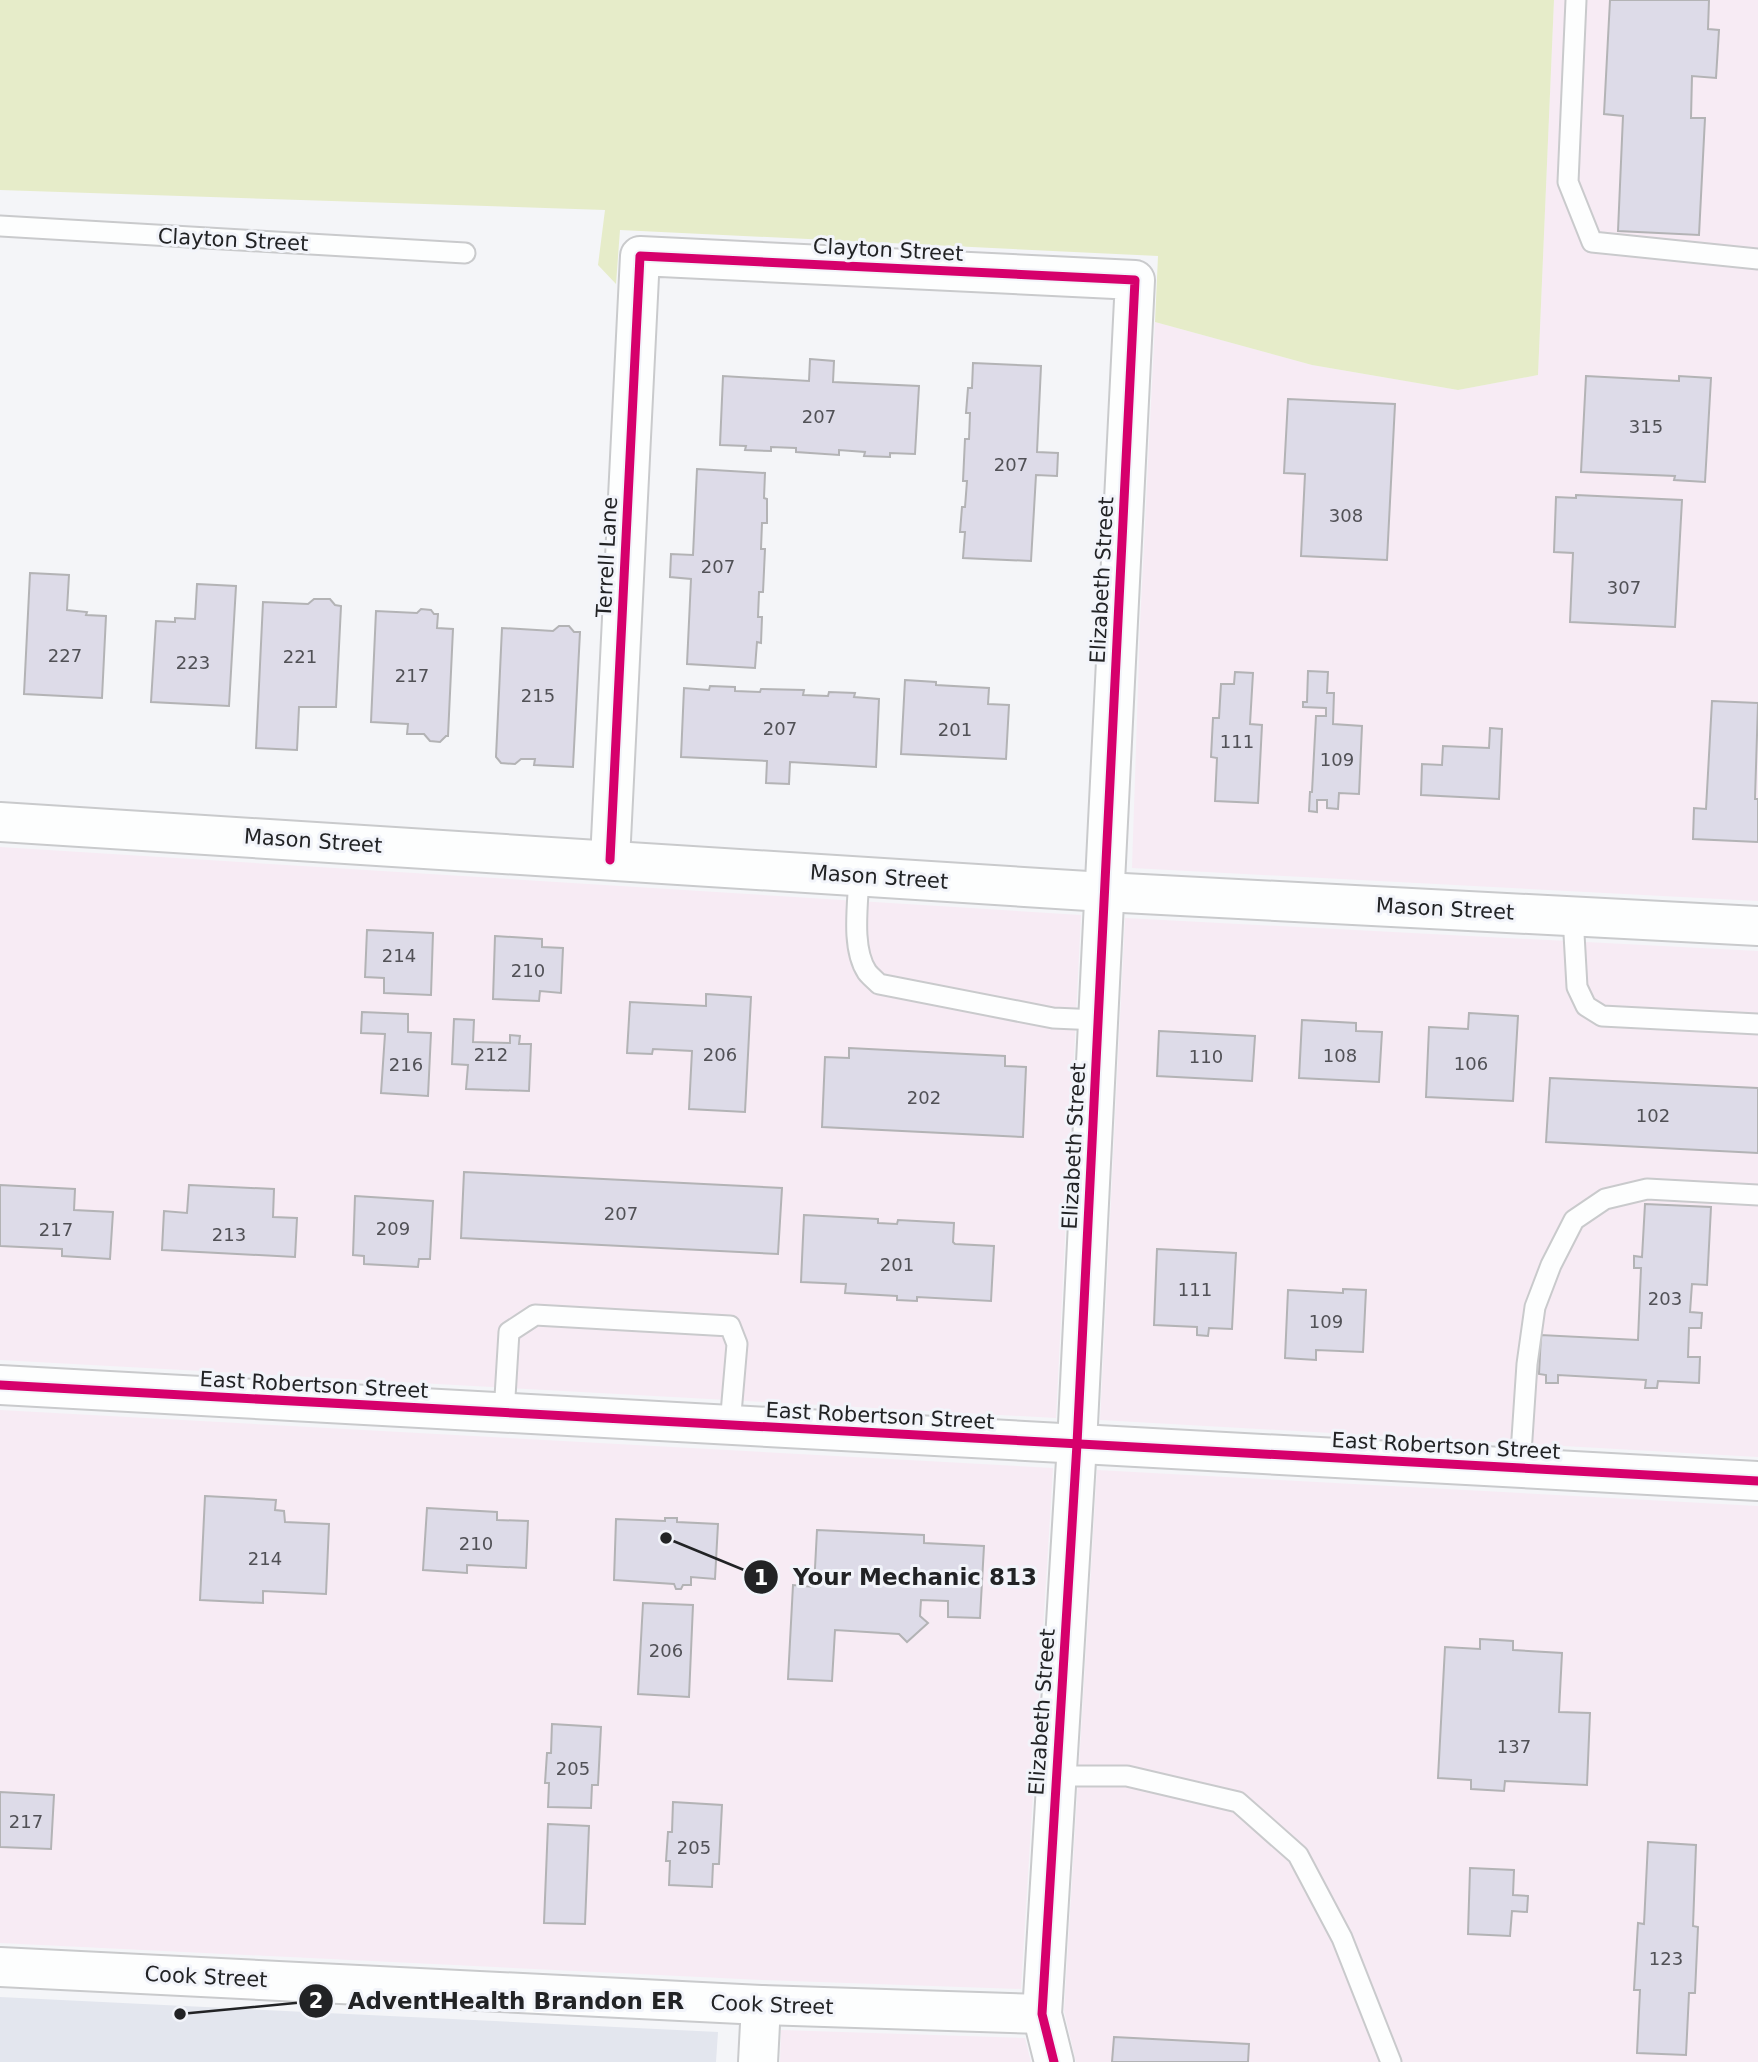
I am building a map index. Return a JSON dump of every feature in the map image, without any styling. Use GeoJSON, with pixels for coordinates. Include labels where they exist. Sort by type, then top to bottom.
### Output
{"type":"FeatureCollection","features":[{"type":"Feature","properties":{"kind":"street","name":"Clayton Street"},"geometry":{"type":"LineString","coordinates":[[640,256],[1135,280]]}},
{"type":"Feature","properties":{"kind":"street","name":"Terrell Lane"},"geometry":{"type":"LineString","coordinates":[[610,860],[640,256]]}},
{"type":"Feature","properties":{"kind":"street","name":"Elizabeth Street"},"geometry":{"type":"LineString","coordinates":[[1054,2062],[1042,2014],[1077,1444],[1135,280]]}},
{"type":"Feature","properties":{"kind":"street","name":"Mason Street"},"geometry":{"type":"LineString","coordinates":[[0,822],[1104,892],[1758,926]]}},
{"type":"Feature","properties":{"kind":"street","name":"East Robertson Street"},"geometry":{"type":"LineString","coordinates":[[0,1385],[1758,1481]]}},
{"type":"Feature","properties":{"kind":"street","name":"Cook Street"},"geometry":{"type":"LineString","coordinates":[[0,1967],[761,2005],[1042,2014]]}},
{"type":"Feature","properties":{"kind":"street"},"geometry":{"type":"LineString","coordinates":[[758,2062],[761,2005]]}},
{"type":"Feature","properties":{"kind":"lane"},"geometry":{"type":"LineString","coordinates":[[1576,0],[1568,182],[1592,242],[1758,258]]}},
{"type":"Feature","properties":{"kind":"lane","name":"Clayton Street"},"geometry":{"type":"LineString","coordinates":[[0,226],[465,253]]}},
{"type":"Feature","properties":{"kind":"lane"},"geometry":{"type":"LineString","coordinates":[[859,876],[859,951],[866,971],[879,984],[1053,1018],[1097,1020]]}},
{"type":"Feature","properties":{"kind":"lane"},"geometry":{"type":"LineString","coordinates":[[1573,916],[1577,988],[1586,1006],[1602,1016],[1758,1024]]}},
{"type":"Feature","properties":{"kind":"lane"},"geometry":{"type":"LineString","coordinates":[[1520,1468],[1527,1364],[1535,1307],[1551,1265],[1574,1220],[1605,1199],[1647,1189],[1758,1195]]}},
{"type":"Feature","properties":{"kind":"lane"},"geometry":{"type":"LineString","coordinates":[[504,1413],[509,1332],[535,1315],[730,1326],[737,1344],[730,1425]]}},
{"type":"Feature","properties":{"kind":"lane"},"geometry":{"type":"LineString","coordinates":[[1056,1776],[1127,1776],[1238,1802],[1298,1855],[1342,1938],[1391,2062]]}},
{"type":"Feature","properties":{"kind":"shaded area"},"geometry":{"type":"Polygon","coordinates":[[[1554,0],[1758,0],[1758,901],[1132,868],[1140,625],[1155,322],[1312,365],[1458,390],[1538,375],[1554,0]]]}},
{"type":"Feature","properties":{"kind":"shaded area"},"geometry":{"type":"Polygon","coordinates":[[[0,847],[1081,915],[1056,1418],[0,1360],[0,847]]]}},
{"type":"Feature","properties":{"kind":"shaded area"},"geometry":{"type":"Polygon","coordinates":[[[1125,918],[1758,951],[1758,1457],[1100,1420],[1125,918]]]}},
{"type":"Feature","properties":{"kind":"shaded area"},"geometry":{"type":"Polygon","coordinates":[[[0,1410],[1053,1468],[1021,1989],[762,1980],[0,1943],[0,1410]]]}},
{"type":"Feature","properties":{"kind":"shaded area"},"geometry":{"type":"Polygon","coordinates":[[[1097,1470],[1758,1506],[1758,2062],[1076,2062],[1064,2011],[1097,1470]]]}},
{"type":"Feature","properties":{"kind":"shaded area"},"geometry":{"type":"Polygon","coordinates":[[[0,1997],[718,2032],[716,2062],[0,2062],[0,1997]]]}},
{"type":"Feature","properties":{"kind":"shaded area"},"geometry":{"type":"Polygon","coordinates":[[[781,2030],[1025,2038],[1031,2062],[780,2062],[781,2030]]]}},
{"type":"Feature","properties":{"kind":"green space"},"geometry":{"type":"Polygon","coordinates":[[[0,0],[1554,0],[1538,375],[1458,390],[1312,365],[1155,322],[1158,256],[620,230],[616,284],[598,265],[605,210],[0,190],[0,0]]]}},
{"type":"Feature","properties":{"kind":"building"},"geometry":{"type":"Polygon","coordinates":[[[1610,0],[1709,0],[1708,29],[1719,30],[1716,78],[1692,76],[1691,118],[1705,118],[1699,235],[1618,231],[1623,116],[1604,114],[1610,0]]]}},
{"type":"Feature","properties":{"kind":"building"},"geometry":{"type":"Polygon","coordinates":[[[810,359],[834,361],[833,382],[919,386],[915,454],[864,456],[865,452],[839,450],[839,455],[796,452],[796,448],[745,450],[746,446],[720,445],[723,376],[809,381],[810,359]]]}},
{"type":"Feature","properties":{"kind":"building"},"geometry":{"type":"Polygon","coordinates":[[[973,363],[1041,366],[1037,452],[1058,453],[1057,476],[1036,475],[1031,561],[963,558],[965,532],[960,532],[962,507],[965,507],[965,439],[969,439],[970,413],[966,413],[968,388],[972,388],[973,363]]]}},
{"type":"Feature","properties":{"kind":"building"},"geometry":{"type":"Polygon","coordinates":[[[1586,376],[1679,381],[1679,376],[1711,378],[1705,482],[1674,480],[1675,476],[1581,472],[1586,376]]]}},
{"type":"Feature","properties":{"kind":"building"},"geometry":{"type":"Polygon","coordinates":[[[1288,399],[1395,404],[1387,560],[1301,556],[1305,474],[1284,473],[1288,399]]]}},
{"type":"Feature","properties":{"kind":"building"},"geometry":{"type":"Polygon","coordinates":[[[697,469],[765,473],[767,523],[762,523],[761,549],[765,549],[763,592],[759,592],[758,617],[762,617],[761,643],[757,642],[755,668],[687,664],[691,579],[670,577],[671,554],[693,555],[697,469]]]}},
{"type":"Feature","properties":{"kind":"building"},"geometry":{"type":"Polygon","coordinates":[[[1576,495],[1682,500],[1675,627],[1570,622],[1573,553],[1554,552],[1556,497],[1576,498],[1576,495]]]}},
{"type":"Feature","properties":{"kind":"building"},"geometry":{"type":"Polygon","coordinates":[[[30,573],[69,575],[67,610],[106,616],[102,698],[24,694],[30,573]]]}},
{"type":"Feature","properties":{"kind":"building"},"geometry":{"type":"Polygon","coordinates":[[[197,584],[236,586],[229,706],[151,702],[156,621],[195,619],[197,584]]]}},
{"type":"Feature","properties":{"kind":"building"},"geometry":{"type":"Polygon","coordinates":[[[314,599],[330,599],[335,605],[341,606],[336,707],[299,707],[297,750],[256,748],[263,602],[308,604],[314,599]]]}},
{"type":"Feature","properties":{"kind":"building"},"geometry":{"type":"Polygon","coordinates":[[[421,609],[438,614],[437,628],[453,629],[448,736],[440,742],[430,741],[424,734],[407,734],[408,724],[371,722],[376,611],[417,613],[421,609]]]}},
{"type":"Feature","properties":{"kind":"building"},"geometry":{"type":"Polygon","coordinates":[[[559,626],[569,626],[574,632],[580,632],[573,767],[534,765],[535,759],[521,759],[515,764],[501,763],[496,757],[502,628],[553,631],[559,626]]]}},
{"type":"Feature","properties":{"kind":"building"},"geometry":{"type":"Polygon","coordinates":[[[1308,671],[1328,672],[1327,693],[1334,693],[1333,724],[1362,726],[1359,794],[1339,793],[1338,809],[1327,808],[1327,800],[1317,800],[1317,812],[1309,811],[1316,716],[1326,716],[1326,708],[1303,707],[1303,702],[1307,702],[1308,671]]]}},
{"type":"Feature","properties":{"kind":"building"},"geometry":{"type":"Polygon","coordinates":[[[1235,672],[1253,673],[1250,724],[1262,725],[1258,803],[1215,801],[1217,758],[1211,757],[1213,718],[1219,718],[1221,684],[1234,684],[1235,672]]]}},
{"type":"Feature","properties":{"kind":"building"},"geometry":{"type":"Polygon","coordinates":[[[905,680],[989,688],[988,704],[1009,705],[1006,759],[901,754],[905,680]]]}},
{"type":"Feature","properties":{"kind":"building"},"geometry":{"type":"Polygon","coordinates":[[[710,686],[735,687],[735,691],[804,690],[803,695],[855,693],[854,697],[879,699],[876,767],[790,762],[789,784],[766,783],[767,761],[681,757],[684,688],[709,690],[710,686]]]}},
{"type":"Feature","properties":{"kind":"building"},"geometry":{"type":"Polygon","coordinates":[[[1712,701],[1758,703],[1755,799],[1758,799],[1758,842],[1693,839],[1694,808],[1706,809],[1712,701]]]}},
{"type":"Feature","properties":{"kind":"building"},"geometry":{"type":"Polygon","coordinates":[[[1490,728],[1502,729],[1499,799],[1421,795],[1422,764],[1442,765],[1443,746],[1489,748],[1490,728]]]}},
{"type":"Feature","properties":{"kind":"building"},"geometry":{"type":"Polygon","coordinates":[[[367,930],[433,933],[431,995],[384,993],[384,978],[365,977],[367,930]]]}},
{"type":"Feature","properties":{"kind":"building"},"geometry":{"type":"Polygon","coordinates":[[[495,936],[542,939],[542,947],[563,948],[561,993],[540,991],[539,1001],[493,999],[495,936]]]}},
{"type":"Feature","properties":{"kind":"building"},"geometry":{"type":"Polygon","coordinates":[[[706,994],[751,997],[745,1112],[689,1109],[692,1051],[653,1049],[652,1054],[627,1053],[630,1002],[706,1006],[706,994]]]}},
{"type":"Feature","properties":{"kind":"building"},"geometry":{"type":"Polygon","coordinates":[[[362,1012],[408,1014],[408,1032],[431,1033],[428,1096],[381,1093],[385,1034],[361,1033],[362,1012]]]}},
{"type":"Feature","properties":{"kind":"building"},"geometry":{"type":"Polygon","coordinates":[[[1469,1013],[1518,1016],[1513,1101],[1426,1097],[1429,1027],[1468,1029],[1469,1013]]]}},
{"type":"Feature","properties":{"kind":"building"},"geometry":{"type":"Polygon","coordinates":[[[454,1019],[474,1020],[473,1042],[510,1043],[510,1035],[520,1036],[519,1044],[531,1044],[529,1091],[466,1089],[468,1065],[452,1064],[454,1019]]]}},
{"type":"Feature","properties":{"kind":"building"},"geometry":{"type":"Polygon","coordinates":[[[1302,1020],[1356,1023],[1356,1031],[1382,1032],[1379,1082],[1299,1078],[1302,1020]]]}},
{"type":"Feature","properties":{"kind":"building"},"geometry":{"type":"Polygon","coordinates":[[[1159,1031],[1255,1036],[1252,1081],[1157,1076],[1159,1031]]]}},
{"type":"Feature","properties":{"kind":"building"},"geometry":{"type":"Polygon","coordinates":[[[849,1048],[1005,1056],[1005,1066],[1026,1067],[1023,1137],[822,1127],[825,1057],[849,1058],[849,1048]]]}},
{"type":"Feature","properties":{"kind":"building"},"geometry":{"type":"Polygon","coordinates":[[[1550,1078],[1758,1088],[1758,1153],[1546,1142],[1550,1078]]]}},
{"type":"Feature","properties":{"kind":"building"},"geometry":{"type":"Polygon","coordinates":[[[464,1172],[782,1188],[778,1254],[461,1238],[464,1172]]]}},
{"type":"Feature","properties":{"kind":"building"},"geometry":{"type":"Polygon","coordinates":[[[0,1185],[75,1189],[74,1210],[113,1212],[110,1259],[62,1256],[62,1249],[0,1246],[0,1185]]]}},
{"type":"Feature","properties":{"kind":"building"},"geometry":{"type":"Polygon","coordinates":[[[189,1185],[274,1189],[273,1217],[297,1218],[295,1257],[162,1250],[164,1211],[187,1213],[189,1185]]]}},
{"type":"Feature","properties":{"kind":"building"},"geometry":{"type":"Polygon","coordinates":[[[355,1196],[433,1201],[430,1259],[419,1259],[418,1267],[364,1264],[364,1256],[353,1255],[355,1196]]]}},
{"type":"Feature","properties":{"kind":"building"},"geometry":{"type":"Polygon","coordinates":[[[1645,1204],[1711,1207],[1707,1285],[1692,1284],[1690,1312],[1702,1313],[1701,1328],[1689,1328],[1688,1357],[1700,1357],[1699,1383],[1658,1381],[1657,1388],[1645,1388],[1646,1380],[1558,1375],[1558,1383],[1546,1383],[1546,1375],[1539,1374],[1541,1335],[1638,1340],[1641,1268],[1634,1268],[1634,1256],[1642,1257],[1645,1204]]]}},
{"type":"Feature","properties":{"kind":"building"},"geometry":{"type":"Polygon","coordinates":[[[804,1215],[878,1219],[878,1223],[897,1224],[898,1220],[954,1223],[955,1244],[994,1246],[991,1301],[917,1297],[917,1301],[897,1300],[897,1296],[845,1293],[846,1284],[801,1282],[804,1215]]]}},
{"type":"Feature","properties":{"kind":"building"},"geometry":{"type":"Polygon","coordinates":[[[1157,1249],[1236,1253],[1232,1329],[1209,1328],[1208,1336],[1197,1335],[1197,1327],[1154,1325],[1157,1249]]]}},
{"type":"Feature","properties":{"kind":"building"},"geometry":{"type":"Polygon","coordinates":[[[1343,1289],[1366,1290],[1363,1352],[1316,1350],[1316,1360],[1285,1358],[1288,1290],[1343,1293],[1343,1289]]]}},
{"type":"Feature","properties":{"kind":"building"},"geometry":{"type":"Polygon","coordinates":[[[205,1496],[276,1500],[275,1510],[284,1511],[285,1522],[329,1524],[326,1594],[263,1591],[263,1603],[200,1600],[205,1496]]]}},
{"type":"Feature","properties":{"kind":"building"},"geometry":{"type":"Polygon","coordinates":[[[427,1508],[497,1512],[497,1520],[528,1521],[526,1568],[467,1565],[467,1573],[423,1570],[427,1508]]]}},
{"type":"Feature","properties":{"kind":"building"},"geometry":{"type":"Polygon","coordinates":[[[665,1518],[677,1518],[677,1522],[718,1524],[715,1579],[691,1577],[691,1585],[683,1585],[681,1589],[676,1589],[674,1584],[614,1580],[616,1519],[665,1521],[665,1518]]]}},
{"type":"Feature","properties":{"kind":"building"},"geometry":{"type":"Polygon","coordinates":[[[817,1530],[924,1535],[924,1543],[984,1546],[980,1618],[948,1617],[948,1601],[921,1600],[920,1616],[928,1623],[907,1642],[899,1634],[835,1630],[832,1681],[788,1679],[793,1585],[814,1587],[817,1530]]]}},
{"type":"Feature","properties":{"kind":"building"},"geometry":{"type":"Polygon","coordinates":[[[643,1603],[693,1605],[689,1697],[638,1694],[643,1603]]]}},
{"type":"Feature","properties":{"kind":"building"},"geometry":{"type":"Polygon","coordinates":[[[1480,1639],[1513,1641],[1513,1650],[1562,1653],[1559,1712],[1590,1713],[1587,1785],[1505,1781],[1504,1791],[1471,1789],[1471,1780],[1438,1778],[1445,1647],[1480,1649],[1480,1639]]]}},
{"type":"Feature","properties":{"kind":"building"},"geometry":{"type":"Polygon","coordinates":[[[552,1724],[601,1727],[598,1785],[592,1785],[591,1808],[548,1807],[549,1783],[545,1783],[547,1753],[551,1753],[552,1724]]]}},
{"type":"Feature","properties":{"kind":"building"},"geometry":{"type":"Polygon","coordinates":[[[0,1792],[54,1795],[51,1849],[0,1847],[0,1792]]]}},
{"type":"Feature","properties":{"kind":"building"},"geometry":{"type":"Polygon","coordinates":[[[673,1802],[722,1805],[719,1864],[713,1864],[712,1887],[669,1885],[670,1861],[666,1861],[668,1832],[672,1832],[673,1802]]]}},
{"type":"Feature","properties":{"kind":"building"},"geometry":{"type":"Polygon","coordinates":[[[548,1824],[589,1826],[585,1924],[544,1923],[548,1824]]]}},
{"type":"Feature","properties":{"kind":"building"},"geometry":{"type":"Polygon","coordinates":[[[1648,1842],[1696,1845],[1693,1926],[1698,1927],[1695,1993],[1689,1993],[1686,2055],[1637,2053],[1640,1990],[1634,1990],[1638,1923],[1644,1924],[1648,1842]]]}},
{"type":"Feature","properties":{"kind":"building"},"geometry":{"type":"Polygon","coordinates":[[[1470,1868],[1514,1870],[1513,1895],[1528,1896],[1527,1912],[1512,1911],[1510,1936],[1468,1934],[1470,1868]]]}},
{"type":"Feature","properties":{"kind":"building"},"geometry":{"type":"Polygon","coordinates":[[[1114,2037],[1249,2044],[1248,2062],[1112,2062],[1114,2037]]]}},
{"type":"Feature","properties":{"kind":"cycle path"},"geometry":{"type":"LineString","coordinates":[[610,860],[640,256],[1135,280],[1077,1444],[1042,2014],[1054,2062]]}},
{"type":"Feature","properties":{"kind":"cycle path"},"geometry":{"type":"LineString","coordinates":[[0,1385],[1758,1481]]}},
{"type":"Feature","properties":{"kind":"place","name":"Your Mechanic 813"},"geometry":{"type":"Point","coordinates":[666,1538]}},
{"type":"Feature","properties":{"kind":"place","name":"AdventHealth Brandon ER"},"geometry":{"type":"Point","coordinates":[180,2014]}}]}
